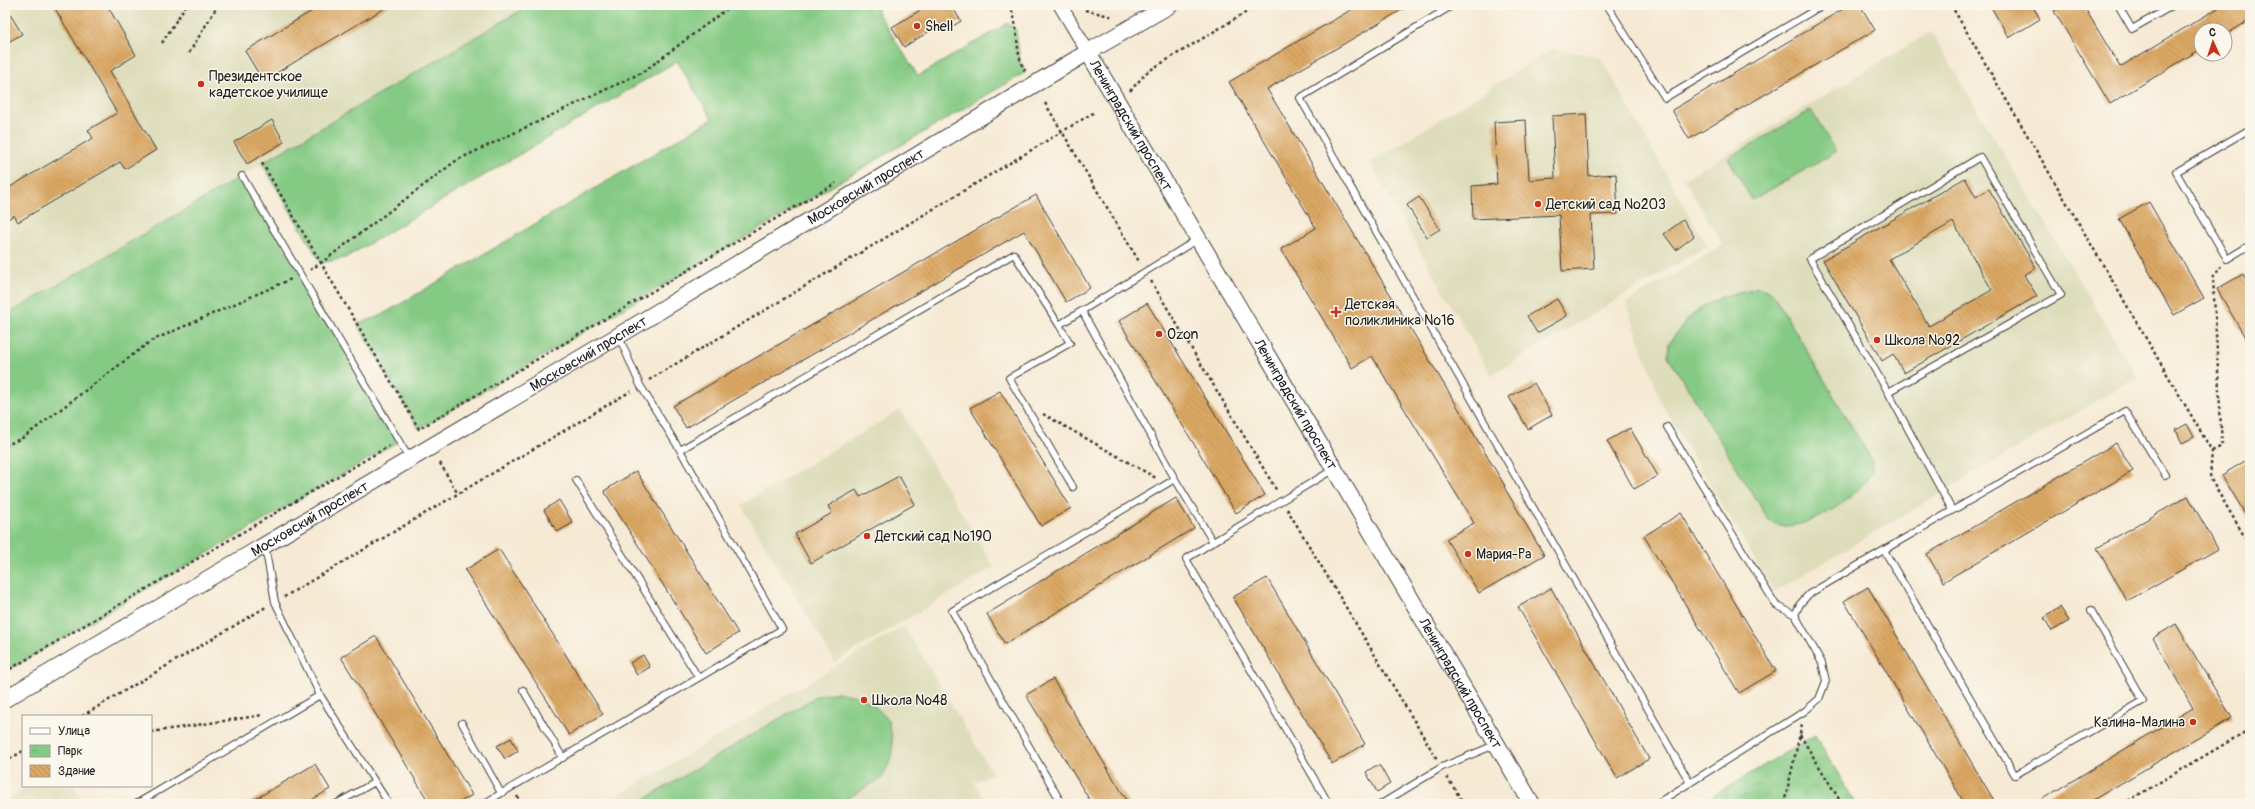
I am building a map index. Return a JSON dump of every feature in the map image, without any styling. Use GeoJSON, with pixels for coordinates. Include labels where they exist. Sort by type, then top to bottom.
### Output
{"type":"FeatureCollection","features":[{"type":"Feature","properties":{"kind":"street","name":"Ленинградский проспект"},"geometry":{"type":"LineString","coordinates":[[1060,5],[1532,804]]}},
{"type":"Feature","properties":{"kind":"street","name":"Московский проспект"},"geometry":{"type":"LineString","coordinates":[[5,699],[410,460],[1088,52],[1170,5]]}},
{"type":"Feature","properties":{"kind":"lane"},"geometry":{"type":"LineString","coordinates":[[1453,5],[1300,98],[1690,783]]}},
{"type":"Feature","properties":{"kind":"lane"},"geometry":{"type":"LineString","coordinates":[[1607,5],[1665,98],[1824,5]]}},
{"type":"Feature","properties":{"kind":"lane"},"geometry":{"type":"LineString","coordinates":[[2118,5],[2132,29],[2174,5]]}},
{"type":"Feature","properties":{"kind":"lane"},"geometry":{"type":"LineString","coordinates":[[2250,129],[2176,172],[2227,259],[2250,245]]}},
{"type":"Feature","properties":{"kind":"lane"},"geometry":{"type":"LineString","coordinates":[[1888,392],[2061,295],[1980,157],[1810,260],[1888,392],[1952,510]]}},
{"type":"Feature","properties":{"kind":"lane"},"geometry":{"type":"LineString","coordinates":[[242,176],[410,460]]}},
{"type":"Feature","properties":{"kind":"lane"},"geometry":{"type":"LineString","coordinates":[[1059,325],[1199,239]]}},
{"type":"Feature","properties":{"kind":"lane"},"geometry":{"type":"LineString","coordinates":[[680,450],[1014,254],[1070,343],[1009,378],[1073,487]]}},
{"type":"Feature","properties":{"kind":"lane"},"geometry":{"type":"LineString","coordinates":[[1082,311],[1175,480],[1214,542]]}},
{"type":"Feature","properties":{"kind":"lane"},"geometry":{"type":"LineString","coordinates":[[483,804],[782,629],[680,450],[640,385],[618,336]]}},
{"type":"Feature","properties":{"kind":"lane"},"geometry":{"type":"LineString","coordinates":[[1795,615],[1800,604],[1809,594],[2125,411],[2165,475]]}},
{"type":"Feature","properties":{"kind":"lane"},"geometry":{"type":"LineString","coordinates":[[1656,804],[1805,711],[1819,699],[1826,680],[1822,663],[1795,615],[1776,606],[1667,428]]}},
{"type":"Feature","properties":{"kind":"lane"},"geometry":{"type":"LineString","coordinates":[[1329,804],[1186,559],[1334,469]]}},
{"type":"Feature","properties":{"kind":"lane"},"geometry":{"type":"LineString","coordinates":[[576,480],[698,677]]}},
{"type":"Feature","properties":{"kind":"lane"},"geometry":{"type":"LineString","coordinates":[[1062,804],[952,610],[1175,480]]}},
{"type":"Feature","properties":{"kind":"lane"},"geometry":{"type":"LineString","coordinates":[[265,545],[275,602],[320,695],[389,804]]}},
{"type":"Feature","properties":{"kind":"lane"},"geometry":{"type":"LineString","coordinates":[[1884,550],[2015,775],[2143,701],[2090,610]]}},
{"type":"Feature","properties":{"kind":"lane"},"geometry":{"type":"LineString","coordinates":[[523,690],[562,758]]}},
{"type":"Feature","properties":{"kind":"lane"},"geometry":{"type":"LineString","coordinates":[[136,804],[320,695]]}},
{"type":"Feature","properties":{"kind":"lane"},"geometry":{"type":"LineString","coordinates":[[462,723],[501,793]]}},
{"type":"Feature","properties":{"kind":"lane"},"geometry":{"type":"LineString","coordinates":[[1381,804],[1442,767],[1497,744]]}},
{"type":"Feature","properties":{"kind":"lane"},"geometry":{"type":"LineString","coordinates":[[336,804],[375,782]]}},
{"type":"Feature","properties":{"kind":"path"},"geometry":{"type":"LineString","coordinates":[[162,43],[186,5]]}},
{"type":"Feature","properties":{"kind":"path"},"geometry":{"type":"LineString","coordinates":[[189,53],[218,5]]}},
{"type":"Feature","properties":{"kind":"path"},"geometry":{"type":"LineString","coordinates":[[5,446],[24,437],[151,341],[300,275],[321,263],[457,160],[643,72],[732,5]]}},
{"type":"Feature","properties":{"kind":"path"},"geometry":{"type":"LineString","coordinates":[[1009,5],[1015,14],[1020,62],[1026,72],[1019,76]]}},
{"type":"Feature","properties":{"kind":"path"},"geometry":{"type":"LineString","coordinates":[[1129,92],[1147,72],[1258,5]]}},
{"type":"Feature","properties":{"kind":"path"},"geometry":{"type":"LineString","coordinates":[[1952,5],[2212,451],[2210,478],[2250,546]]}},
{"type":"Feature","properties":{"kind":"path"},"geometry":{"type":"LineString","coordinates":[[1085,10],[1114,17]]}},
{"type":"Feature","properties":{"kind":"path"},"geometry":{"type":"LineString","coordinates":[[1045,103],[1464,804]]}},
{"type":"Feature","properties":{"kind":"path"},"geometry":{"type":"LineString","coordinates":[[84,715],[458,494],[1093,113]]}},
{"type":"Feature","properties":{"kind":"path"},"geometry":{"type":"LineString","coordinates":[[262,164],[419,429],[840,181]]}},
{"type":"Feature","properties":{"kind":"path"},"geometry":{"type":"LineString","coordinates":[[2212,451],[2222,446],[2213,277],[2227,259]]}},
{"type":"Feature","properties":{"kind":"path"},"geometry":{"type":"LineString","coordinates":[[1022,402],[1167,484]]}},
{"type":"Feature","properties":{"kind":"path"},"geometry":{"type":"LineString","coordinates":[[5,672],[389,446]]}},
{"type":"Feature","properties":{"kind":"path"},"geometry":{"type":"LineString","coordinates":[[440,463],[458,494]]}},
{"type":"Feature","properties":{"kind":"path"},"geometry":{"type":"LineString","coordinates":[[1784,804],[1805,711]]}},
{"type":"Feature","properties":{"kind":"path"},"geometry":{"type":"LineString","coordinates":[[152,732],[264,715]]}},
{"type":"Feature","properties":{"kind":"path"},"geometry":{"type":"LineString","coordinates":[[2123,804],[2250,729]]}},
{"type":"Feature","properties":{"kind":"path"},"geometry":{"type":"LineString","coordinates":[[1800,734],[1842,804]]}},
{"type":"Feature","properties":{"kind":"path"},"geometry":{"type":"LineString","coordinates":[[5,762],[22,752]]}},
{"type":"Feature","properties":{"kind":"shaded area","name":"Президентское кадетское училище"},"geometry":{"type":"Polygon","coordinates":[[[5,5],[530,5],[5,316],[5,5]]]}},
{"type":"Feature","properties":{"kind":"shaded area","name":"Школа №92"},"geometry":{"type":"Polygon","coordinates":[[[1931,32],[2137,377],[1774,592],[1663,406],[1626,303],[1723,245],[1684,179],[1931,32]]]}},
{"type":"Feature","properties":{"kind":"shaded area","name":"Детский сад №203"},"geometry":{"type":"Polygon","coordinates":[[[1554,48],[1600,57],[1707,246],[1491,375],[1370,163],[1554,48]]]}},
{"type":"Feature","properties":{"kind":"shaded area","name":"Детский сад №190"},"geometry":{"type":"Polygon","coordinates":[[[900,410],[994,567],[835,662],[741,505],[900,410]]]}},
{"type":"Feature","properties":{"kind":"shaded area","name":"Школа №48"},"geometry":{"type":"Polygon","coordinates":[[[904,626],[993,774],[974,782],[987,804],[604,804],[904,626]]]}},
{"type":"Feature","properties":{"kind":"shaded area"},"geometry":{"type":"Polygon","coordinates":[[[28,787],[74,787],[84,804],[5,804],[5,801],[28,787]]]}},
{"type":"Feature","properties":{"kind":"green space"},"geometry":{"type":"Polygon","coordinates":[[[530,5],[884,5],[876,10],[918,76],[1008,23],[1016,30],[1020,62],[1026,72],[419,429],[357,324],[380,316],[712,119],[677,61],[345,258],[321,263],[262,163],[530,5]]]}},
{"type":"Feature","properties":{"kind":"green space"},"geometry":{"type":"Polygon","coordinates":[[[1811,110],[1836,152],[1752,200],[1728,158],[1811,110]]]}},
{"type":"Feature","properties":{"kind":"green space"},"geometry":{"type":"Polygon","coordinates":[[[242,176],[399,441],[5,672],[5,316],[242,176]]]}},
{"type":"Feature","properties":{"kind":"green space"},"geometry":{"type":"Polygon","coordinates":[[[1759,287],[1772,292],[1871,459],[1873,472],[1856,491],[1835,508],[1810,521],[1785,526],[1770,522],[1668,356],[1669,343],[1688,319],[1702,307],[1724,296],[1759,287]]]}},
{"type":"Feature","properties":{"kind":"green space"},"geometry":{"type":"Polygon","coordinates":[[[838,692],[861,697],[877,708],[888,720],[892,738],[892,757],[882,778],[838,804],[637,804],[817,696],[838,692]]]}},
{"type":"Feature","properties":{"kind":"green space"},"geometry":{"type":"Polygon","coordinates":[[[1815,735],[1856,804],[1699,804],[1815,735]]]}},
{"type":"Feature","properties":{"kind":"building"},"geometry":{"type":"Polygon","coordinates":[[[53,5],[107,5],[136,55],[110,71],[156,150],[125,169],[120,162],[18,222],[14,215],[5,221],[5,190],[93,138],[88,130],[117,113],[53,5]]]}},
{"type":"Feature","properties":{"kind":"building"},"geometry":{"type":"Polygon","coordinates":[[[322,5],[390,5],[263,81],[245,51],[322,5]]]}},
{"type":"Feature","properties":{"kind":"building","name":"Shell"},"geometry":{"type":"Polygon","coordinates":[[[929,5],[951,5],[961,21],[945,31],[941,24],[904,47],[892,27],[929,5]]]}},
{"type":"Feature","properties":{"kind":"building"},"geometry":{"type":"Polygon","coordinates":[[[1359,5],[1410,5],[1267,89],[1505,486],[1504,487],[1544,555],[1479,593],[1446,539],[1474,523],[1372,356],[1352,368],[1281,249],[1316,228],[1229,82],[1359,5]]]}},
{"type":"Feature","properties":{"kind":"building"},"geometry":{"type":"Polygon","coordinates":[[[1850,5],[1860,5],[1875,30],[1689,139],[1672,110],[1850,5]]]}},
{"type":"Feature","properties":{"kind":"building"},"geometry":{"type":"Polygon","coordinates":[[[1990,5],[2032,5],[2040,19],[2009,38],[1990,5]]]}},
{"type":"Feature","properties":{"kind":"building"},"geometry":{"type":"Polygon","coordinates":[[[2064,5],[2083,5],[2120,67],[2193,23],[2193,54],[2110,104],[2054,11],[2064,5]]]}},
{"type":"Feature","properties":{"kind":"building"},"geometry":{"type":"Polygon","coordinates":[[[2223,5],[2250,5],[2250,20],[2233,30],[2233,22],[2195,22],[2223,5]]]}},
{"type":"Feature","properties":{"kind":"building"},"geometry":{"type":"Polygon","coordinates":[[[5,6],[22,34],[5,44],[5,6]]]}},
{"type":"Feature","properties":{"kind":"building"},"geometry":{"type":"Polygon","coordinates":[[[1586,114],[1589,176],[1616,174],[1618,214],[1591,215],[1594,269],[1562,271],[1559,215],[1473,219],[1472,186],[1497,184],[1494,122],[1526,120],[1529,180],[1555,178],[1552,116],[1586,114]]]}},
{"type":"Feature","properties":{"kind":"building"},"geometry":{"type":"Polygon","coordinates":[[[272,120],[284,142],[247,164],[234,142],[272,120]]]}},
{"type":"Feature","properties":{"kind":"building"},"geometry":{"type":"Polygon","coordinates":[[[1965,178],[1976,197],[1989,189],[2036,268],[2024,275],[2037,296],[1904,373],[1893,354],[1882,361],[1823,260],[1965,178]],[[1953,222],[1889,259],[1929,326],[1992,290],[1953,222]]]}},
{"type":"Feature","properties":{"kind":"building"},"geometry":{"type":"Polygon","coordinates":[[[1036,195],[1090,288],[1066,302],[1024,231],[686,428],[673,406],[1036,195]]]}},
{"type":"Feature","properties":{"kind":"building"},"geometry":{"type":"Polygon","coordinates":[[[1419,197],[1440,229],[1427,237],[1407,205],[1419,197]]]}},
{"type":"Feature","properties":{"kind":"building"},"geometry":{"type":"Polygon","coordinates":[[[2149,202],[2204,298],[2174,315],[2119,219],[2149,202]]]}},
{"type":"Feature","properties":{"kind":"building"},"geometry":{"type":"Polygon","coordinates":[[[1683,220],[1694,236],[1676,250],[1664,234],[1683,220]]]}},
{"type":"Feature","properties":{"kind":"building"},"geometry":{"type":"Polygon","coordinates":[[[2243,274],[2250,287],[2250,346],[2217,289],[2243,274]]]}},
{"type":"Feature","properties":{"kind":"building"},"geometry":{"type":"Polygon","coordinates":[[[1557,299],[1567,316],[1537,333],[1527,316],[1557,299]]]}},
{"type":"Feature","properties":{"kind":"building"},"geometry":{"type":"Polygon","coordinates":[[[1147,303],[1265,495],[1236,513],[1119,321],[1147,303]]]}},
{"type":"Feature","properties":{"kind":"building"},"geometry":{"type":"Polygon","coordinates":[[[1534,383],[1552,415],[1528,429],[1509,397],[1534,383]]]}},
{"type":"Feature","properties":{"kind":"building"},"geometry":{"type":"Polygon","coordinates":[[[1000,391],[1071,508],[1041,526],[970,408],[1000,391]]]}},
{"type":"Feature","properties":{"kind":"building"},"geometry":{"type":"Polygon","coordinates":[[[2187,424],[2194,437],[2182,443],[2176,430],[2187,424]]]}},
{"type":"Feature","properties":{"kind":"building"},"geometry":{"type":"Polygon","coordinates":[[[1630,428],[1658,476],[1634,489],[1607,441],[1630,428]]]}},
{"type":"Feature","properties":{"kind":"building"},"geometry":{"type":"Polygon","coordinates":[[[2116,443],[2133,471],[1943,582],[1927,554],[2116,443]]]}},
{"type":"Feature","properties":{"kind":"building"},"geometry":{"type":"Polygon","coordinates":[[[2250,458],[2250,522],[2222,475],[2250,458]]]}},
{"type":"Feature","properties":{"kind":"building"},"geometry":{"type":"Polygon","coordinates":[[[636,471],[738,633],[706,653],[604,491],[636,471]]]}},
{"type":"Feature","properties":{"kind":"building"},"geometry":{"type":"Polygon","coordinates":[[[899,476],[915,504],[811,563],[795,534],[832,513],[828,506],[856,490],[860,497],[899,476]]]}},
{"type":"Feature","properties":{"kind":"building"},"geometry":{"type":"Polygon","coordinates":[[[2188,496],[2218,549],[2127,601],[2097,548],[2188,496]]]}},
{"type":"Feature","properties":{"kind":"building"},"geometry":{"type":"Polygon","coordinates":[[[1176,498],[1194,528],[1005,644],[987,614],[1176,498]]]}},
{"type":"Feature","properties":{"kind":"building"},"geometry":{"type":"Polygon","coordinates":[[[559,500],[573,523],[557,532],[544,510],[559,500]]]}},
{"type":"Feature","properties":{"kind":"building"},"geometry":{"type":"Polygon","coordinates":[[[1681,513],[1776,671],[1739,693],[1644,536],[1681,513]]]}},
{"type":"Feature","properties":{"kind":"building"},"geometry":{"type":"Polygon","coordinates":[[[499,549],[603,714],[569,735],[465,570],[499,549]]]}},
{"type":"Feature","properties":{"kind":"building"},"geometry":{"type":"Polygon","coordinates":[[[1267,578],[1365,744],[1332,764],[1233,597],[1267,578]]]}},
{"type":"Feature","properties":{"kind":"building"},"geometry":{"type":"Polygon","coordinates":[[[1868,587],[1996,804],[1965,804],[1844,601],[1868,587]]]}},
{"type":"Feature","properties":{"kind":"building"},"geometry":{"type":"Polygon","coordinates":[[[1551,588],[1649,759],[1617,778],[1518,607],[1551,588]]]}},
{"type":"Feature","properties":{"kind":"building"},"geometry":{"type":"Polygon","coordinates":[[[2060,607],[2069,621],[2052,631],[2044,618],[2060,607]]]}},
{"type":"Feature","properties":{"kind":"building"},"geometry":{"type":"Polygon","coordinates":[[[2176,624],[2232,718],[2086,804],[2034,804],[2193,708],[2153,638],[2176,624]]]}},
{"type":"Feature","properties":{"kind":"building"},"geometry":{"type":"Polygon","coordinates":[[[376,636],[472,795],[457,804],[430,804],[341,657],[376,636]]]}},
{"type":"Feature","properties":{"kind":"building"},"geometry":{"type":"Polygon","coordinates":[[[643,655],[650,667],[637,675],[630,663],[643,655]]]}},
{"type":"Feature","properties":{"kind":"building"},"geometry":{"type":"Polygon","coordinates":[[[1053,679],[1129,804],[1092,804],[1026,695],[1053,679]]]}},
{"type":"Feature","properties":{"kind":"building"},"geometry":{"type":"Polygon","coordinates":[[[511,738],[518,751],[505,759],[497,746],[511,738]]]}},
{"type":"Feature","properties":{"kind":"building"},"geometry":{"type":"Polygon","coordinates":[[[315,764],[330,789],[305,804],[247,804],[315,764]]]}},
{"type":"Feature","properties":{"kind":"building"},"geometry":{"type":"Polygon","coordinates":[[[1375,766],[1380,766],[1390,784],[1377,792],[1366,772],[1375,766]]]}},
{"type":"Feature","properties":{"kind":"place","name":"Shell"},"geometry":{"type":"Point","coordinates":[917,26]}},
{"type":"Feature","properties":{"kind":"place","name":"Президентское кадетское училище"},"geometry":{"type":"Point","coordinates":[201,84]}},
{"type":"Feature","properties":{"kind":"place","name":"Детский сад №203"},"geometry":{"type":"Point","coordinates":[1538,204]}},
{"type":"Feature","properties":{"kind":"place","name":"Детская поликлиника №16"},"geometry":{"type":"Point","coordinates":[1336,312]}},
{"type":"Feature","properties":{"kind":"place","name":"Ozon"},"geometry":{"type":"Point","coordinates":[1159,334]}},
{"type":"Feature","properties":{"kind":"place","name":"Школа №92"},"geometry":{"type":"Point","coordinates":[1877,340]}},
{"type":"Feature","properties":{"kind":"place","name":"Детский сад №190"},"geometry":{"type":"Point","coordinates":[867,536]}},
{"type":"Feature","properties":{"kind":"place","name":"Мария-Ра"},"geometry":{"type":"Point","coordinates":[1468,554]}},
{"type":"Feature","properties":{"kind":"place","name":"Школа №48"},"geometry":{"type":"Point","coordinates":[864,700]}},
{"type":"Feature","properties":{"kind":"place","name":"Калина-Малина"},"geometry":{"type":"Point","coordinates":[2193,722]}}]}
